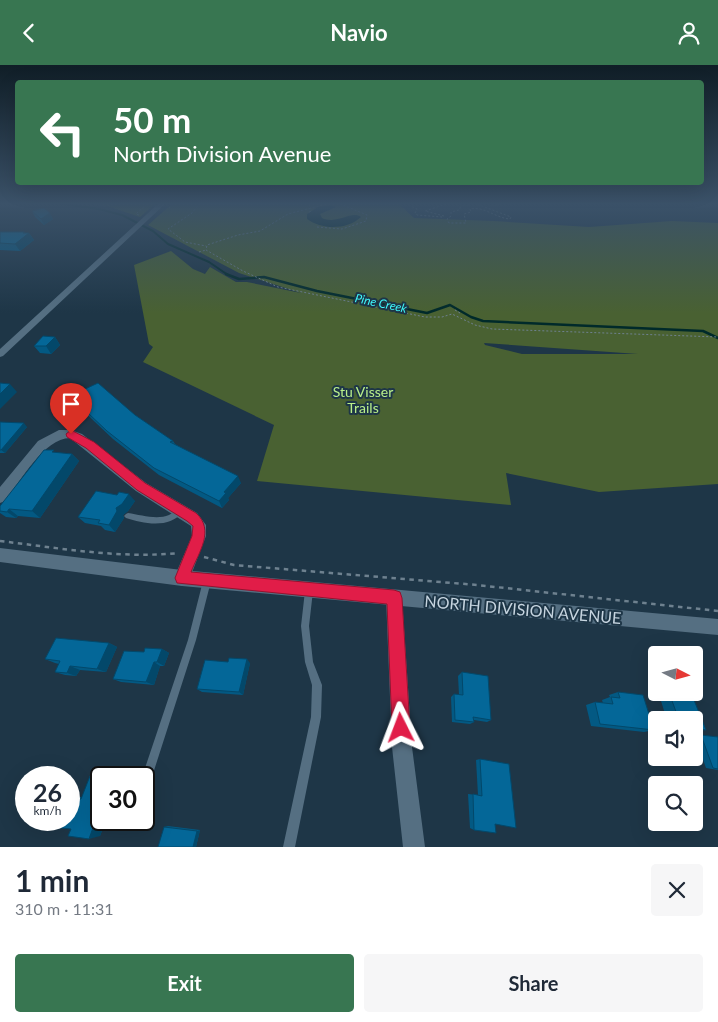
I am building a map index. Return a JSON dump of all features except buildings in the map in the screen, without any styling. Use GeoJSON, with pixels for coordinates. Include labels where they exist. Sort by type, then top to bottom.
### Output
{"type":"FeatureCollection","features":[{"type":"Feature","properties":{"kind":"street"},"geometry":{"type":"LineString","coordinates":[[0,354],[125,239]]}},
{"type":"Feature","properties":{"kind":"street"},"geometry":{"type":"LineString","coordinates":[[0,497],[42,444],[54,435],[64,433],[78,437],[141,487],[181,510],[198,523],[200,529],[182,578]]}},
{"type":"Feature","properties":{"kind":"street","name":"NORTH DIVISION AVENUE"},"geometry":{"type":"LineString","coordinates":[[0,555],[182,578],[718,627]]}},
{"type":"Feature","properties":{"kind":"street"},"geometry":{"type":"LineString","coordinates":[[394,598],[402,747],[414,847]]}},
{"type":"Feature","properties":{"kind":"lane"},"geometry":{"type":"LineString","coordinates":[[128,516],[162,521],[173,517],[181,510]]}},
{"type":"Feature","properties":{"kind":"lane"},"geometry":{"type":"LineString","coordinates":[[151,766],[192,640],[207,580]]}},
{"type":"Feature","properties":{"kind":"lane"},"geometry":{"type":"LineString","coordinates":[[289,847],[316,717],[317,685],[309,662],[305,627],[309,589]]}},
{"type":"Feature","properties":{"kind":"path"},"geometry":{"type":"LineString","coordinates":[[184,239],[198,246],[206,246],[225,239]]}},
{"type":"Feature","properties":{"kind":"path"},"geometry":{"type":"LineString","coordinates":[[199,252],[206,250],[273,285],[401,313],[434,318],[458,312]]}},
{"type":"Feature","properties":{"kind":"path"},"geometry":{"type":"LineString","coordinates":[[452,314],[475,325],[492,329],[718,337]]}},
{"type":"Feature","properties":{"kind":"path"},"geometry":{"type":"LineString","coordinates":[[0,541],[90,552],[160,555],[183,553]]}},
{"type":"Feature","properties":{"kind":"path"},"geometry":{"type":"LineString","coordinates":[[199,556],[234,565],[478,585],[718,611]]}},
{"type":"Feature","properties":{"kind":"green space","name":"Stu Visser Trails"},"geometry":{"type":"Polygon","coordinates":[[[175,239],[718,239],[718,484],[599,492],[506,473],[511,505],[257,481],[274,425],[143,362],[153,347],[149,344],[134,265],[171,251],[193,269],[205,274],[210,267],[236,282],[247,282],[301,293],[239,273],[175,239]],[[484,343],[485,345],[522,354],[638,354],[484,343]]]}},
{"type":"Feature","properties":{"kind":"waterway","name":"Pine Creek"},"geometry":{"type":"LineString","coordinates":[[163,239],[168,244],[209,262],[227,274]]}},
{"type":"Feature","properties":{"kind":"waterway","name":"Pine Creek"},"geometry":{"type":"LineString","coordinates":[[227,274],[239,279],[264,277],[317,291],[427,313],[450,305],[471,317],[483,321],[703,331],[718,338]]}},
{"type":"Feature","properties":{"kind":"route"},"geometry":{"type":"LineString","coordinates":[[71,434],[90,445],[141,487],[192,517],[198,523],[200,529],[199,536],[182,578],[394,598],[401,728]]}}]}
